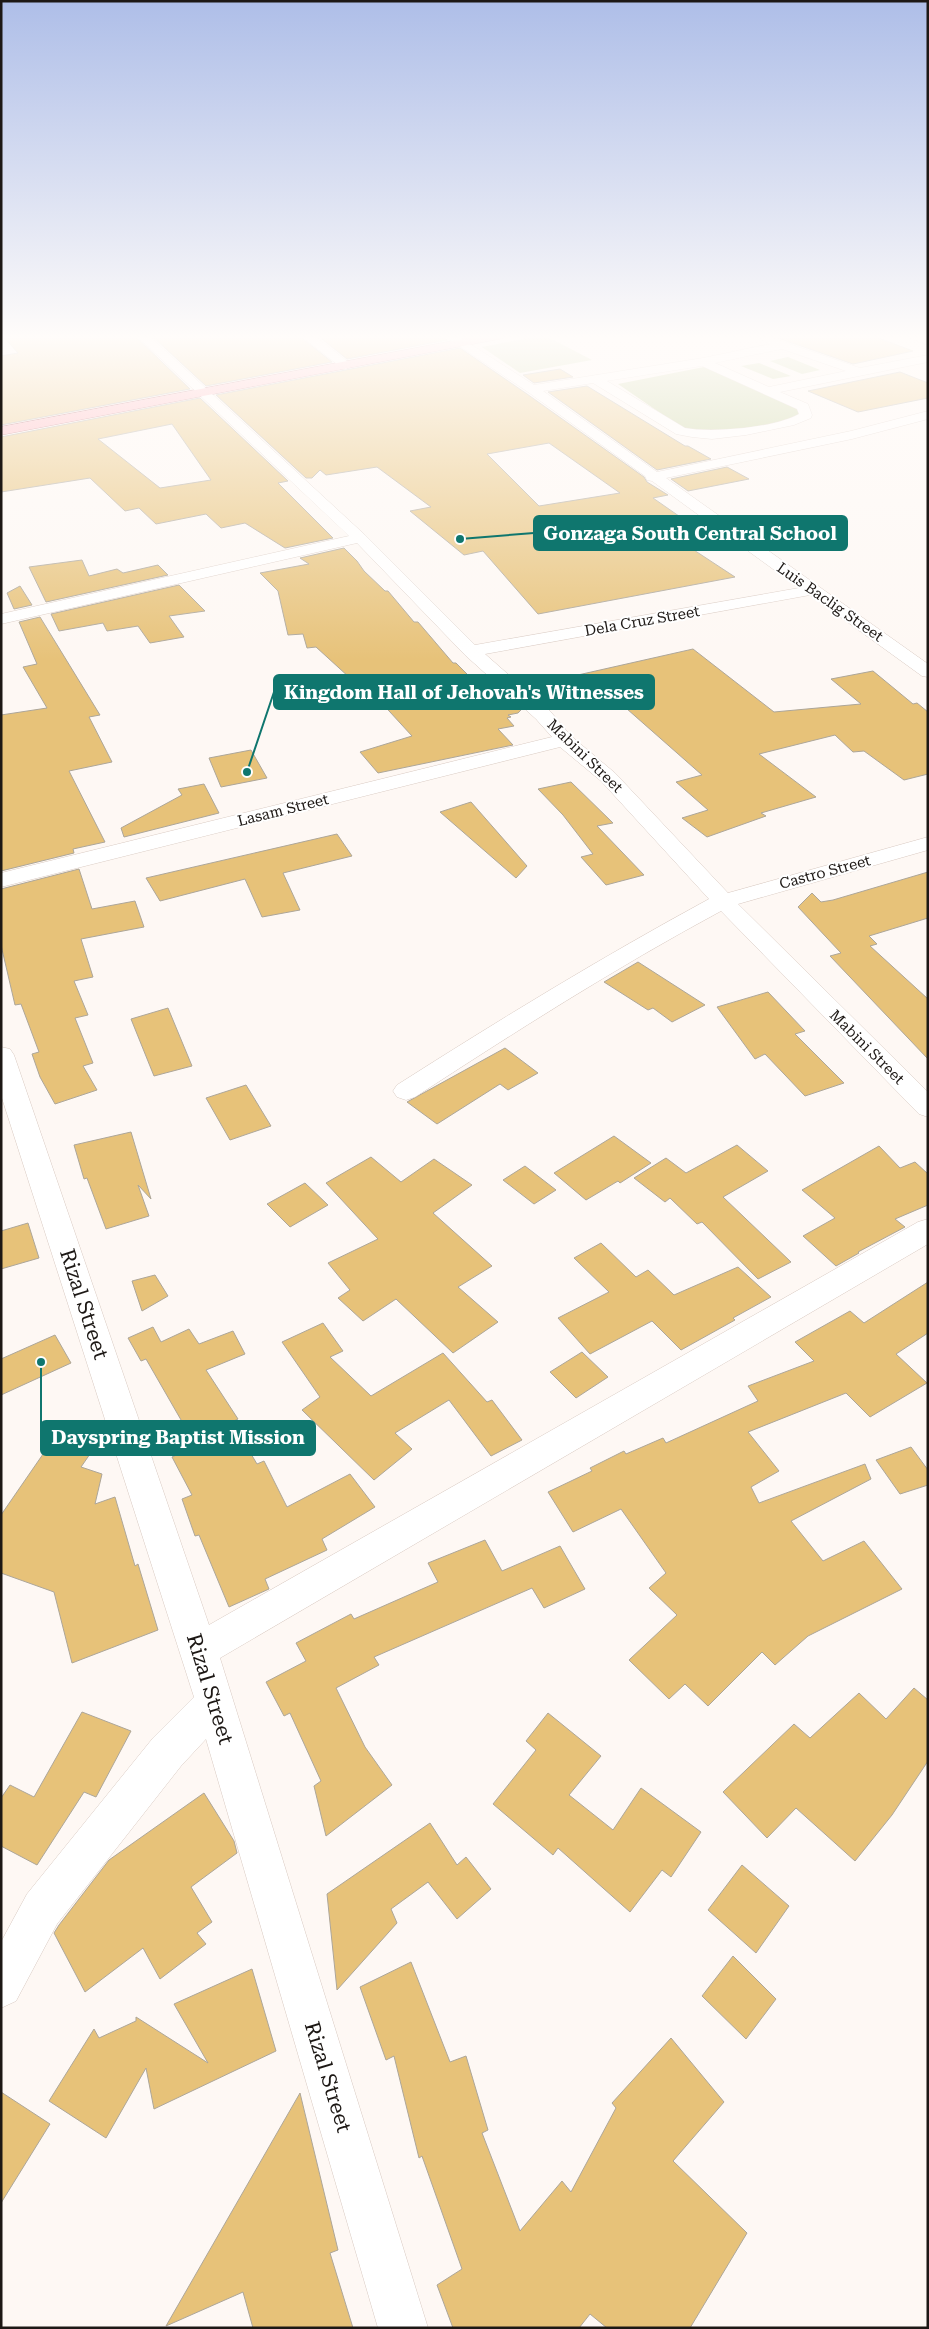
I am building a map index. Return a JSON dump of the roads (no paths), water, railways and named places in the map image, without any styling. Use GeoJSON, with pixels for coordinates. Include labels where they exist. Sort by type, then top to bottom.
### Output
{"type":"FeatureCollection","features":[{"type":"Feature","properties":{"kind":"street","name":"Mabini Street"},"geometry":{"type":"LineString","coordinates":[[257,444],[360,538],[471,651],[542,715],[564,740],[608,777],[723,901],[928,1108]]}},
{"type":"Feature","properties":{"kind":"street","name":"Luis Baclig Street"},"geometry":{"type":"LineString","coordinates":[[607,444],[928,672]]}},
{"type":"Feature","properties":{"kind":"street"},"geometry":{"type":"LineString","coordinates":[[652,477],[811,444]]}},
{"type":"Feature","properties":{"kind":"street"},"geometry":{"type":"LineString","coordinates":[[1,619],[360,538]]}},
{"type":"Feature","properties":{"kind":"street","name":"Dela Cruz Street"},"geometry":{"type":"LineString","coordinates":[[471,651],[813,590]]}},
{"type":"Feature","properties":{"kind":"street","name":"Lasam Street"},"geometry":{"type":"LineString","coordinates":[[1,880],[564,740]]}},
{"type":"Feature","properties":{"kind":"street","name":"Castro Street"},"geometry":{"type":"LineString","coordinates":[[406,1091],[541,1004],[634,949],[723,901],[928,843]]}},
{"type":"Feature","properties":{"kind":"street","name":"Rizal Street"},"geometry":{"type":"LineString","coordinates":[[1,1055],[199,1650],[403,2328]]}},
{"type":"Feature","properties":{"kind":"street"},"geometry":{"type":"LineString","coordinates":[[199,1650],[928,1230]]}},
{"type":"Feature","properties":{"kind":"street"},"geometry":{"type":"LineString","coordinates":[[1,1986],[42,1909],[167,1752],[215,1702]]}},
{"type":"Feature","properties":{"kind":"place","name":"Gonzaga South Central School"},"geometry":{"type":"Point","coordinates":[460,539]}},
{"type":"Feature","properties":{"kind":"place","name":"Kingdom Hall of Jehovah's Witnesses"},"geometry":{"type":"Point","coordinates":[247,772]}},
{"type":"Feature","properties":{"kind":"place","name":"Dayspring Baptist Mission"},"geometry":{"type":"Point","coordinates":[41,1362]}}]}
